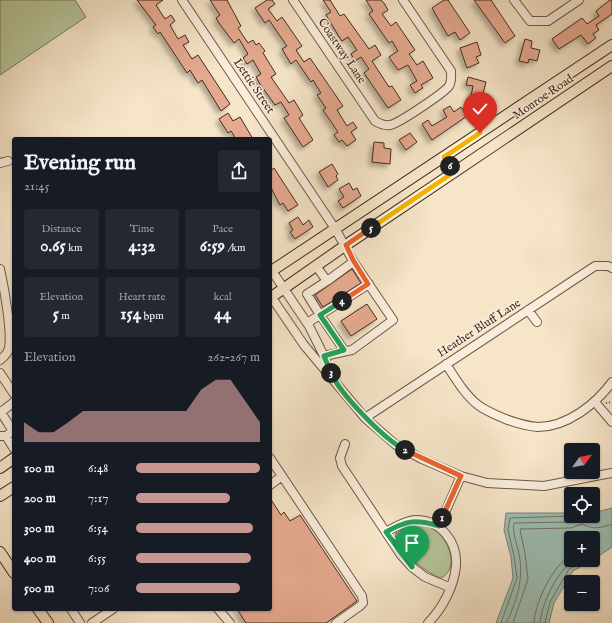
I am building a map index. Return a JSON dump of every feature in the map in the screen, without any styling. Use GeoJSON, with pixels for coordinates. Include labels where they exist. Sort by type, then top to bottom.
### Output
{"type":"FeatureCollection","features":[{"type":"Feature","properties":{"kind":"main road","name":"Monroe Road"},"geometry":{"type":"LineString","coordinates":[[272,270],[336,230],[612,45]]}},
{"type":"Feature","properties":{"kind":"main road","name":"Monroe Road"},"geometry":{"type":"LineString","coordinates":[[272,296],[612,66]]}},
{"type":"Feature","properties":{"kind":"main road"},"geometry":{"type":"LineString","coordinates":[[551,85],[561,100]]}},
{"type":"Feature","properties":{"kind":"main road"},"geometry":{"type":"LineString","coordinates":[[444,157],[454,172]]}},
{"type":"Feature","properties":{"kind":"main road"},"geometry":{"type":"LineString","coordinates":[[0,468],[12,459]]}},
{"type":"Feature","properties":{"kind":"main road"},"geometry":{"type":"LineString","coordinates":[[0,496],[12,488]]}},
{"type":"Feature","properties":{"kind":"main road"},"geometry":{"type":"LineString","coordinates":[[0,552],[12,570]]}},
{"type":"Feature","properties":{"kind":"main road"},"geometry":{"type":"LineString","coordinates":[[39,611],[48,623]]}},
{"type":"Feature","properties":{"kind":"street","name":"Lettie Street"},"geometry":{"type":"LineString","coordinates":[[182,0],[346,245],[354,262],[393,320],[352,350],[344,350]]}},
{"type":"Feature","properties":{"kind":"street","name":"Coastway Lane"},"geometry":{"type":"LineString","coordinates":[[293,0],[371,116],[381,125],[390,125],[413,113],[449,86],[452,78],[451,71],[403,0]]}},
{"type":"Feature","properties":{"kind":"street"},"geometry":{"type":"LineString","coordinates":[[514,0],[523,14],[530,21],[548,21],[579,0]]}},
{"type":"Feature","properties":{"kind":"street"},"geometry":{"type":"LineString","coordinates":[[324,356],[344,350],[307,294],[354,262]]}},
{"type":"Feature","properties":{"kind":"street"},"geometry":{"type":"LineString","coordinates":[[316,266],[326,281]]}},
{"type":"Feature","properties":{"kind":"street","name":"Heather Bluff Lane"},"geometry":{"type":"LineString","coordinates":[[365,418],[595,266],[610,267]]}},
{"type":"Feature","properties":{"kind":"street"},"geometry":{"type":"LineString","coordinates":[[0,269],[10,337],[9,349],[0,360]]}},
{"type":"Feature","properties":{"kind":"street"},"geometry":{"type":"LineString","coordinates":[[272,272],[307,323],[324,356],[333,378]]}},
{"type":"Feature","properties":{"kind":"street"},"geometry":{"type":"LineString","coordinates":[[307,323],[368,284]]}},
{"type":"Feature","properties":{"kind":"street"},"geometry":{"type":"LineString","coordinates":[[272,300],[304,344],[365,418],[396,445],[461,476],[487,483],[544,486],[612,473]]}},
{"type":"Feature","properties":{"kind":"street"},"geometry":{"type":"LineString","coordinates":[[528,310],[537,322]]}},
{"type":"Feature","properties":{"kind":"street"},"geometry":{"type":"LineString","coordinates":[[446,364],[477,405],[489,412],[512,421],[539,427],[562,422],[595,402],[612,382]]}},
{"type":"Feature","properties":{"kind":"street"},"geometry":{"type":"LineString","coordinates":[[0,373],[12,391]]}},
{"type":"Feature","properties":{"kind":"street"},"geometry":{"type":"LineString","coordinates":[[595,402],[612,422]]}},
{"type":"Feature","properties":{"kind":"street"},"geometry":{"type":"LineString","coordinates":[[12,403],[0,412],[12,430]]}},
{"type":"Feature","properties":{"kind":"street"},"geometry":{"type":"LineString","coordinates":[[12,432],[3,436],[12,447]]}},
{"type":"Feature","properties":{"kind":"street"},"geometry":{"type":"LineString","coordinates":[[345,444],[340,458],[342,466],[386,532],[412,567],[425,578],[449,587]]}},
{"type":"Feature","properties":{"kind":"street"},"geometry":{"type":"LineString","coordinates":[[272,461],[362,596],[363,603],[336,623]]}},
{"type":"Feature","properties":{"kind":"street"},"geometry":{"type":"LineString","coordinates":[[272,483],[282,476]]}},
{"type":"Feature","properties":{"kind":"street"},"geometry":{"type":"LineString","coordinates":[[439,526],[461,476]]}},
{"type":"Feature","properties":{"kind":"street"},"geometry":{"type":"LineString","coordinates":[[386,532],[405,522],[415,520],[439,526],[451,542],[455,553],[456,566],[441,609],[428,623]]}},
{"type":"Feature","properties":{"kind":"street"},"geometry":{"type":"LineString","coordinates":[[72,611],[80,623]]}},
{"type":"Feature","properties":{"kind":"street"},"geometry":{"type":"LineString","coordinates":[[92,623],[110,611]]}},
{"type":"Feature","properties":{"kind":"street"},"geometry":{"type":"LineString","coordinates":[[220,611],[230,623]]}},
{"type":"Feature","properties":{"kind":"path"},"geometry":{"type":"LineString","coordinates":[[605,404],[612,402]]}},
{"type":"Feature","properties":{"kind":"green space"},"geometry":{"type":"Polygon","coordinates":[[[0,0],[75,0],[86,17],[0,75],[0,0]]]}},
{"type":"Feature","properties":{"kind":"green space"},"geometry":{"type":"Polygon","coordinates":[[[412,525],[424,525],[431,527],[443,537],[447,544],[450,552],[450,567],[447,573],[441,578],[428,572],[412,560],[405,553],[396,539],[396,533],[399,529],[412,525]]]}},
{"type":"Feature","properties":{"kind":"water"},"geometry":{"type":"Polygon","coordinates":[[[612,508],[612,547],[600,555],[600,531],[564,531],[564,567],[580,567],[573,571],[571,575],[564,575],[564,586],[554,603],[549,623],[496,623],[513,578],[511,557],[504,530],[506,513],[564,513],[564,523],[600,523],[600,511],[612,508]]]}},
{"type":"Feature","properties":{"kind":"building"},"geometry":{"type":"Polygon","coordinates":[[[137,0],[163,0],[156,5],[165,19],[171,15],[175,21],[170,25],[178,39],[185,35],[189,42],[183,45],[192,59],[198,55],[230,104],[221,111],[202,80],[198,83],[190,70],[187,73],[160,32],[158,34],[153,27],[156,25],[137,0]]]}},
{"type":"Feature","properties":{"kind":"building"},"geometry":{"type":"Polygon","coordinates":[[[210,0],[227,0],[241,26],[238,28],[248,43],[253,40],[256,45],[259,43],[265,51],[263,53],[276,74],[271,77],[289,103],[294,100],[303,115],[299,118],[313,140],[303,147],[284,118],[289,115],[281,102],[275,105],[260,84],[256,77],[261,74],[253,60],[247,64],[243,58],[248,54],[239,39],[234,43],[219,23],[216,18],[220,15],[210,0]]]}},
{"type":"Feature","properties":{"kind":"building"},"geometry":{"type":"Polygon","coordinates":[[[267,0],[272,0],[275,4],[268,9],[277,21],[282,17],[302,46],[296,50],[304,62],[310,58],[343,106],[337,110],[347,126],[353,122],[357,128],[351,132],[356,140],[347,146],[342,140],[339,142],[334,135],[338,132],[323,110],[326,108],[317,95],[321,93],[313,80],[311,82],[296,60],[291,64],[282,49],[287,46],[269,20],[265,23],[255,8],[267,0]]]}},
{"type":"Feature","properties":{"kind":"building"},"geometry":{"type":"Polygon","coordinates":[[[323,0],[330,0],[340,16],[344,14],[369,49],[375,45],[381,55],[372,61],[389,87],[392,86],[401,100],[388,108],[364,73],[369,69],[361,57],[355,61],[351,54],[357,50],[348,37],[342,41],[338,35],[326,15],[331,12],[323,0]]]}},
{"type":"Feature","properties":{"kind":"building"},"geometry":{"type":"Polygon","coordinates":[[[366,0],[381,0],[384,3],[388,10],[382,14],[391,26],[396,22],[415,50],[409,54],[417,65],[423,61],[433,78],[421,85],[423,88],[415,93],[410,85],[417,81],[408,65],[398,70],[389,57],[398,51],[392,41],[389,43],[369,14],[373,11],[366,0]]]}},
{"type":"Feature","properties":{"kind":"building"},"geometry":{"type":"Polygon","coordinates":[[[444,0],[448,0],[470,33],[460,40],[455,32],[448,36],[432,8],[444,0]]]}},
{"type":"Feature","properties":{"kind":"building"},"geometry":{"type":"Polygon","coordinates":[[[474,0],[491,0],[515,36],[505,43],[474,0]]]}},
{"type":"Feature","properties":{"kind":"building"},"geometry":{"type":"Polygon","coordinates":[[[612,0],[612,14],[596,25],[599,30],[593,34],[596,38],[588,44],[581,35],[559,49],[552,39],[582,18],[587,24],[599,16],[596,11],[612,0]]]}},
{"type":"Feature","properties":{"kind":"building"},"geometry":{"type":"Polygon","coordinates":[[[525,39],[532,41],[531,48],[540,50],[537,61],[529,59],[528,63],[519,61],[525,39]]]}},
{"type":"Feature","properties":{"kind":"building"},"geometry":{"type":"Polygon","coordinates":[[[477,42],[481,55],[476,57],[479,63],[467,68],[460,48],[477,42]]]}},
{"type":"Feature","properties":{"kind":"building"},"geometry":{"type":"Polygon","coordinates":[[[468,77],[486,82],[482,98],[471,96],[473,86],[466,85],[468,77]]]}},
{"type":"Feature","properties":{"kind":"building"},"geometry":{"type":"Polygon","coordinates":[[[450,106],[454,112],[461,107],[467,116],[432,140],[422,124],[428,120],[432,126],[447,117],[443,110],[450,106]]]}},
{"type":"Feature","properties":{"kind":"building"},"geometry":{"type":"Polygon","coordinates":[[[228,113],[233,121],[240,117],[252,137],[235,137],[231,131],[228,133],[219,119],[228,113]]]}},
{"type":"Feature","properties":{"kind":"building"},"geometry":{"type":"Polygon","coordinates":[[[410,133],[417,142],[406,150],[399,140],[410,133]]]}},
{"type":"Feature","properties":{"kind":"building"},"geometry":{"type":"Polygon","coordinates":[[[374,142],[384,143],[384,148],[391,149],[390,164],[372,162],[374,142]]]}},
{"type":"Feature","properties":{"kind":"building"},"geometry":{"type":"Polygon","coordinates":[[[332,164],[338,174],[336,176],[338,180],[328,187],[319,172],[332,164]]]}},
{"type":"Feature","properties":{"kind":"building"},"geometry":{"type":"Polygon","coordinates":[[[274,168],[298,205],[288,211],[283,203],[280,205],[272,190],[272,170],[274,168]]]}},
{"type":"Feature","properties":{"kind":"building"},"geometry":{"type":"Polygon","coordinates":[[[349,183],[353,190],[357,188],[361,196],[343,208],[338,201],[344,197],[339,189],[349,183]]]}},
{"type":"Feature","properties":{"kind":"building"},"geometry":{"type":"Polygon","coordinates":[[[298,217],[303,225],[309,220],[313,227],[295,239],[290,232],[293,230],[289,223],[298,217]]]}},
{"type":"Feature","properties":{"kind":"building"},"geometry":{"type":"Polygon","coordinates":[[[352,269],[361,283],[323,307],[315,295],[352,269]]]}},
{"type":"Feature","properties":{"kind":"building"},"geometry":{"type":"Polygon","coordinates":[[[367,304],[377,319],[351,336],[341,321],[367,304]]]}},
{"type":"Feature","properties":{"kind":"building"},"geometry":{"type":"Polygon","coordinates":[[[272,501],[281,515],[284,512],[290,521],[300,515],[357,601],[326,623],[246,623],[238,611],[272,611],[272,501]]]}},
{"type":"Feature","properties":{"kind":"route"},"geometry":{"type":"LineString","coordinates":[[412,567],[386,532],[405,522],[415,520],[439,526],[461,476],[422,459],[396,445],[365,418],[333,378],[324,356],[344,350],[320,315],[368,284],[353,260],[346,245],[454,172],[444,157],[480,133]]}}]}
